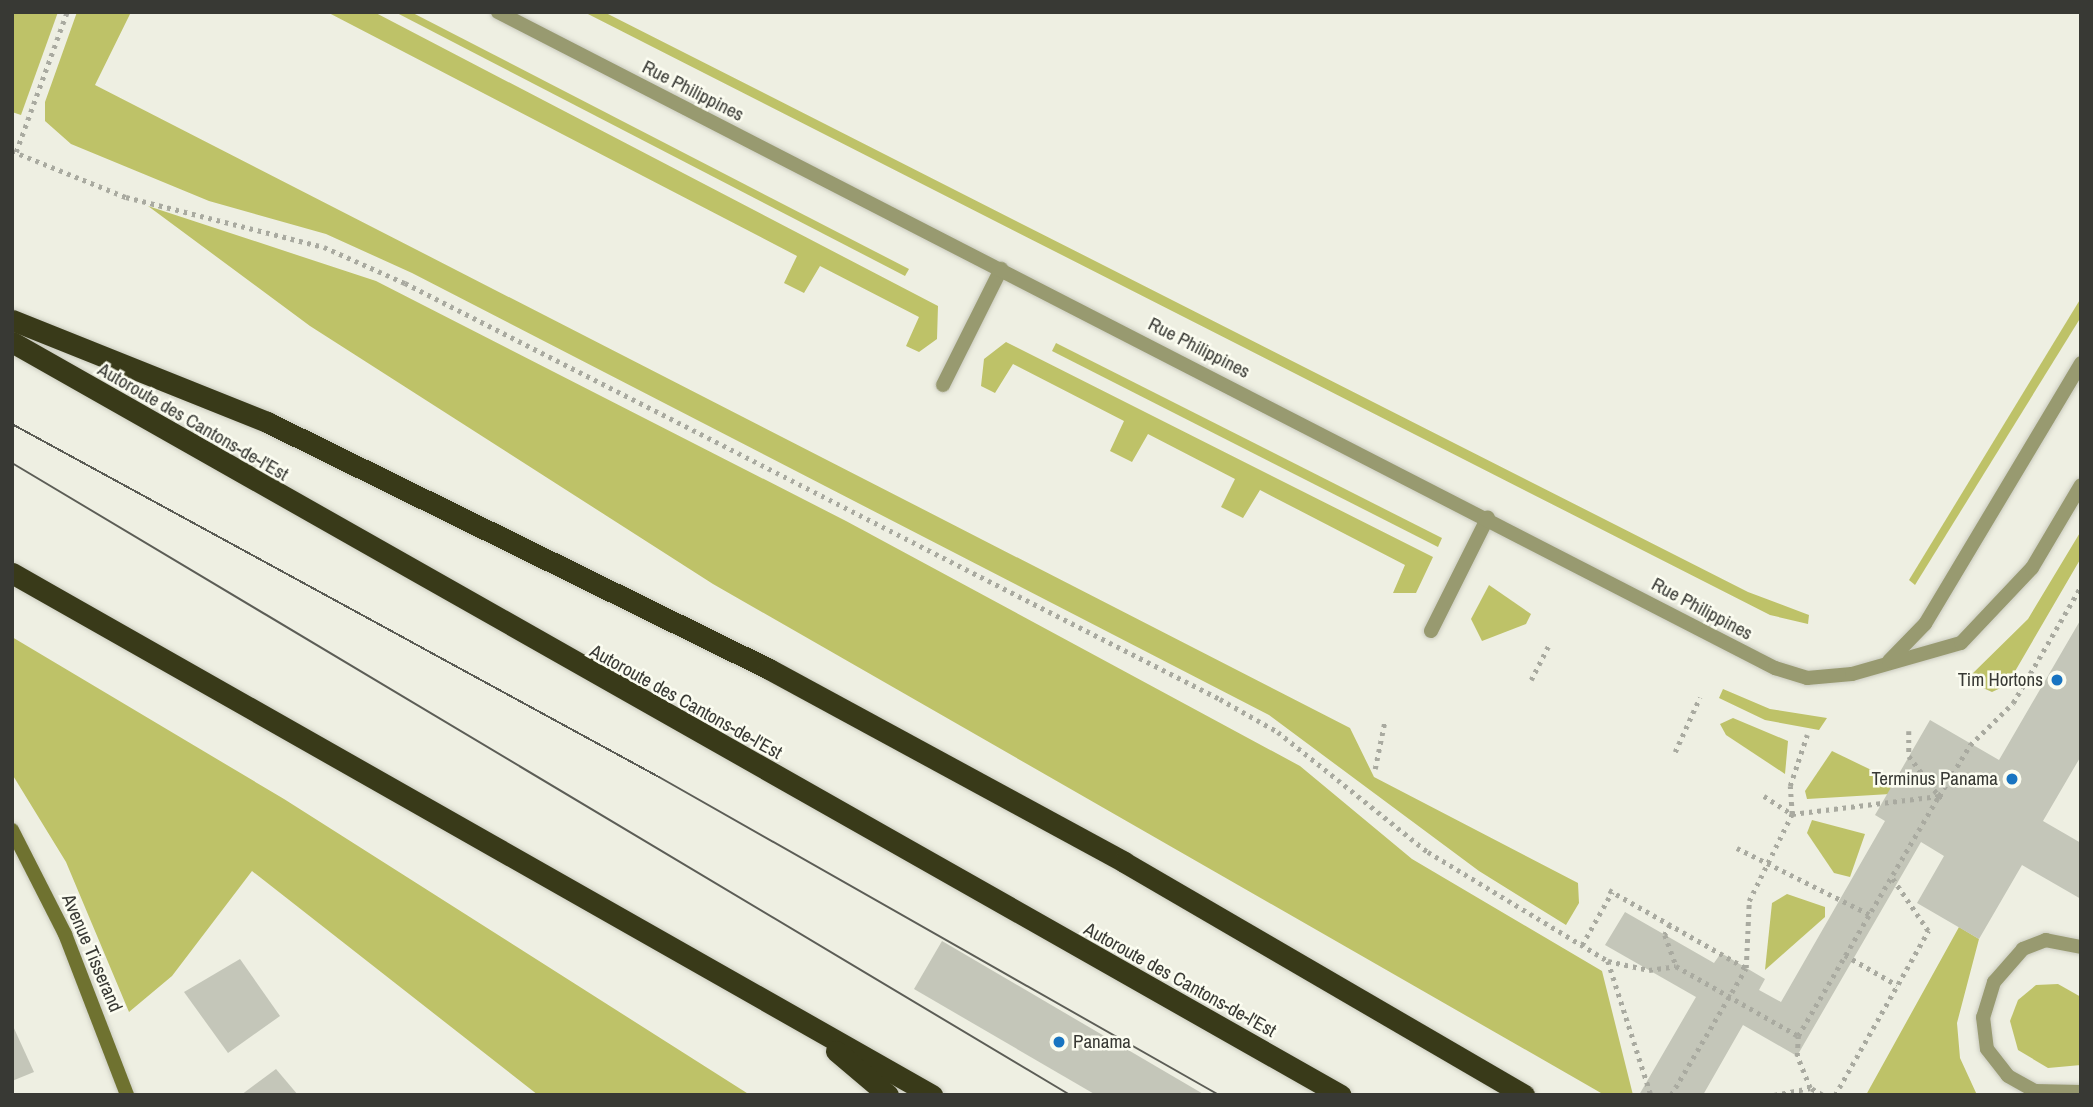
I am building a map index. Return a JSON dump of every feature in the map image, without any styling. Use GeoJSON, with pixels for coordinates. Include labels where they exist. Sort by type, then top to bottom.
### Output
{"type":"FeatureCollection","features":[{"type":"Feature","properties":{"kind":"highway"},"geometry":{"type":"LineString","coordinates":[[12,320],[267,422],[769,669],[1124,862],[1524,1095]]}},
{"type":"Feature","properties":{"kind":"highway","name":"Autoroute des Cantons-de-l'Est"},"geometry":{"type":"LineString","coordinates":[[12,342],[1341,1095]]}},
{"type":"Feature","properties":{"kind":"highway"},"geometry":{"type":"LineString","coordinates":[[12,573],[932,1095]]}},
{"type":"Feature","properties":{"kind":"highway"},"geometry":{"type":"LineString","coordinates":[[795,1015],[888,1095]]}},
{"type":"Feature","properties":{"kind":"street","name":"Rue Philippines"},"geometry":{"type":"LineString","coordinates":[[498,12],[1488,517],[1775,668],[1808,678],[1852,674],[1889,661],[1961,643],[1993,616],[2032,568],[2081,485]]}},
{"type":"Feature","properties":{"kind":"street"},"geometry":{"type":"LineString","coordinates":[[943,385],[1001,269]]}},
{"type":"Feature","properties":{"kind":"street","name":"Rue Philippines"},"geometry":{"type":"LineString","coordinates":[[1889,661],[1925,624],[2081,363]]}},
{"type":"Feature","properties":{"kind":"street"},"geometry":{"type":"LineString","coordinates":[[1431,631],[1488,517]]}},
{"type":"Feature","properties":{"kind":"street","name":"Avenue Tisserand"},"geometry":{"type":"LineString","coordinates":[[12,830],[65,934],[127,1095]]}},
{"type":"Feature","properties":{"kind":"street"},"geometry":{"type":"LineString","coordinates":[[2081,947],[2046,940],[2023,948],[1999,975],[1983,1017],[1987,1049],[2008,1076],[2035,1091],[2081,1092]]}},
{"type":"Feature","properties":{"kind":"path"},"geometry":{"type":"LineString","coordinates":[[67,12],[14,151],[126,197],[324,247],[405,283],[1220,699],[1278,732],[1427,852],[1608,961],[1649,970],[1676,966]]}},
{"type":"Feature","properties":{"kind":"path"},"geometry":{"type":"LineString","coordinates":[[1822,1095],[1810,1088],[1797,1056],[1798,1036],[1970,746],[1993,726],[2013,703],[2081,586]]}},
{"type":"Feature","properties":{"kind":"path"},"geometry":{"type":"LineString","coordinates":[[1531,680],[1548,646]]}},
{"type":"Feature","properties":{"kind":"path"},"geometry":{"type":"LineString","coordinates":[[1675,752],[1700,697]]}},
{"type":"Feature","properties":{"kind":"path"},"geometry":{"type":"LineString","coordinates":[[1375,769],[1385,720]]}},
{"type":"Feature","properties":{"kind":"path"},"geometry":{"type":"LineString","coordinates":[[1909,731],[1909,756],[1939,796],[1946,799]]}},
{"type":"Feature","properties":{"kind":"path"},"geometry":{"type":"LineString","coordinates":[[1671,1095],[1746,968],[1749,901],[1765,863],[1793,814],[1790,786],[1807,735]]}},
{"type":"Feature","properties":{"kind":"path"},"geometry":{"type":"LineString","coordinates":[[1765,796],[1793,814],[1939,796]]}},
{"type":"Feature","properties":{"kind":"path"},"geometry":{"type":"LineString","coordinates":[[1737,848],[1869,914]]}},
{"type":"Feature","properties":{"kind":"path"},"geometry":{"type":"LineString","coordinates":[[1835,1095],[1928,930],[1892,878]]}},
{"type":"Feature","properties":{"kind":"path"},"geometry":{"type":"LineString","coordinates":[[1582,945],[1611,891],[1746,968]]}},
{"type":"Feature","properties":{"kind":"path"},"geometry":{"type":"LineString","coordinates":[[1670,925],[1665,935],[1676,966],[1798,1036]]}},
{"type":"Feature","properties":{"kind":"path"},"geometry":{"type":"LineString","coordinates":[[1845,956],[1897,985]]}},
{"type":"Feature","properties":{"kind":"path"},"geometry":{"type":"LineString","coordinates":[[1608,961],[1651,1095]]}},
{"type":"Feature","properties":{"kind":"path"},"geometry":{"type":"LineString","coordinates":[[1774,1095],[1810,1088]]}},
{"type":"Feature","properties":{"kind":"green space"},"geometry":{"type":"Polygon","coordinates":[[[12,12],[58,12],[21,115],[12,112],[12,12]]]}},
{"type":"Feature","properties":{"kind":"green space"},"geometry":{"type":"Polygon","coordinates":[[[77,12],[131,12],[95,85],[1350,728],[1374,777],[1578,883],[1579,903],[1566,925],[1479,871],[1269,715],[412,273],[326,234],[209,201],[71,144],[45,121],[45,102],[77,12]]]}},
{"type":"Feature","properties":{"kind":"green space"},"geometry":{"type":"Polygon","coordinates":[[[327,12],[374,12],[938,306],[937,339],[919,352],[906,346],[919,317],[820,266],[804,293],[784,283],[797,256],[327,12]]]}},
{"type":"Feature","properties":{"kind":"green space"},"geometry":{"type":"Polygon","coordinates":[[[395,12],[411,12],[909,269],[905,276],[395,12]]]}},
{"type":"Feature","properties":{"kind":"green space"},"geometry":{"type":"Polygon","coordinates":[[[584,12],[604,12],[1748,592],[1809,615],[1808,624],[1770,615],[584,12]]]}},
{"type":"Feature","properties":{"kind":"green space"},"geometry":{"type":"Polygon","coordinates":[[[148,206],[376,281],[846,521],[1300,766],[1412,859],[1602,971],[1633,1095],[1601,1093],[713,584],[310,326],[148,206]]]}},
{"type":"Feature","properties":{"kind":"green space"},"geometry":{"type":"Polygon","coordinates":[[[2081,298],[2081,317],[1915,585],[1909,580],[2081,298]]]}},
{"type":"Feature","properties":{"kind":"green space"},"geometry":{"type":"Polygon","coordinates":[[[1006,342],[1433,557],[1416,593],[1393,593],[1405,565],[1260,490],[1243,518],[1221,507],[1235,479],[1148,434],[1132,462],[1110,451],[1124,421],[1013,364],[995,393],[981,386],[984,359],[1006,342]]]}},
{"type":"Feature","properties":{"kind":"green space"},"geometry":{"type":"Polygon","coordinates":[[[1056,343],[1442,538],[1438,547],[1052,351],[1056,343]]]}},
{"type":"Feature","properties":{"kind":"green space"},"geometry":{"type":"Polygon","coordinates":[[[2081,531],[2081,558],[2007,685],[1992,692],[1974,684],[1969,677],[2028,619],[2081,531]]]}},
{"type":"Feature","properties":{"kind":"green space"},"geometry":{"type":"Polygon","coordinates":[[[1489,585],[1531,614],[1526,624],[1482,641],[1471,619],[1489,585]]]}},
{"type":"Feature","properties":{"kind":"green space"},"geometry":{"type":"Polygon","coordinates":[[[12,637],[284,799],[750,1095],[538,1095],[252,871],[172,976],[129,1012],[66,862],[12,774],[12,637]]]}},
{"type":"Feature","properties":{"kind":"green space"},"geometry":{"type":"Polygon","coordinates":[[[1723,689],[1770,709],[1827,718],[1819,730],[1765,720],[1719,698],[1723,689]]]}},
{"type":"Feature","properties":{"kind":"green space"},"geometry":{"type":"Polygon","coordinates":[[[1733,718],[1788,741],[1785,774],[1726,735],[1720,724],[1733,718]]]}},
{"type":"Feature","properties":{"kind":"green space"},"geometry":{"type":"Polygon","coordinates":[[[1832,751],[1892,780],[1890,794],[1807,799],[1805,791],[1832,751]]]}},
{"type":"Feature","properties":{"kind":"green space"},"geometry":{"type":"Polygon","coordinates":[[[1812,820],[1865,834],[1850,877],[1834,873],[1807,833],[1812,820]]]}},
{"type":"Feature","properties":{"kind":"green space"},"geometry":{"type":"Polygon","coordinates":[[[1787,894],[1825,907],[1825,917],[1765,970],[1772,903],[1787,894]]]}},
{"type":"Feature","properties":{"kind":"green space"},"geometry":{"type":"Polygon","coordinates":[[[1959,927],[1979,939],[1957,1023],[1960,1058],[1977,1095],[1866,1095],[1959,927]]]}},
{"type":"Feature","properties":{"kind":"green space"},"geometry":{"type":"Polygon","coordinates":[[[2058,984],[2081,997],[2081,1065],[2048,1068],[2018,1050],[2010,1021],[2018,1000],[2036,985],[2058,984]]]}},
{"type":"Feature","properties":{"kind":"building"},"geometry":{"type":"Polygon","coordinates":[[[2081,619],[2081,756],[2043,821],[2081,843],[2081,899],[2022,865],[1979,939],[1917,903],[1944,856],[1921,842],[1797,1056],[1743,1025],[1703,1095],[1639,1095],[1696,997],[1605,945],[1625,912],[1714,963],[1721,953],[1765,979],[1759,990],[1781,1002],[1885,821],[1875,815],[1930,720],[1999,760],[2081,619]]]}},
{"type":"Feature","properties":{"kind":"building","name":"Panama"},"geometry":{"type":"Polygon","coordinates":[[[942,941],[1205,1095],[1096,1095],[914,989],[942,941]]]}},
{"type":"Feature","properties":{"kind":"building"},"geometry":{"type":"Polygon","coordinates":[[[240,959],[280,1016],[228,1053],[184,992],[240,959]]]}},
{"type":"Feature","properties":{"kind":"building"},"geometry":{"type":"Polygon","coordinates":[[[12,1024],[34,1072],[12,1081],[12,1024]]]}},
{"type":"Feature","properties":{"kind":"building"},"geometry":{"type":"Polygon","coordinates":[[[276,1069],[298,1095],[241,1095],[276,1069]]]}},
{"type":"Feature","properties":{"kind":"tram line"},"geometry":{"type":"LineString","coordinates":[[12,424],[659,777],[1219,1095]]}},
{"type":"Feature","properties":{"kind":"tram line"},"geometry":{"type":"LineString","coordinates":[[12,463],[1070,1095]]}},
{"type":"Feature","properties":{"kind":"place","name":"Tim Hortons"},"geometry":{"type":"Point","coordinates":[2057,680]}},
{"type":"Feature","properties":{"kind":"place","name":"Terminus Panama"},"geometry":{"type":"Point","coordinates":[2012,779]}},
{"type":"Feature","properties":{"kind":"place","name":"Panama"},"geometry":{"type":"Point","coordinates":[1059,1042]}}]}
